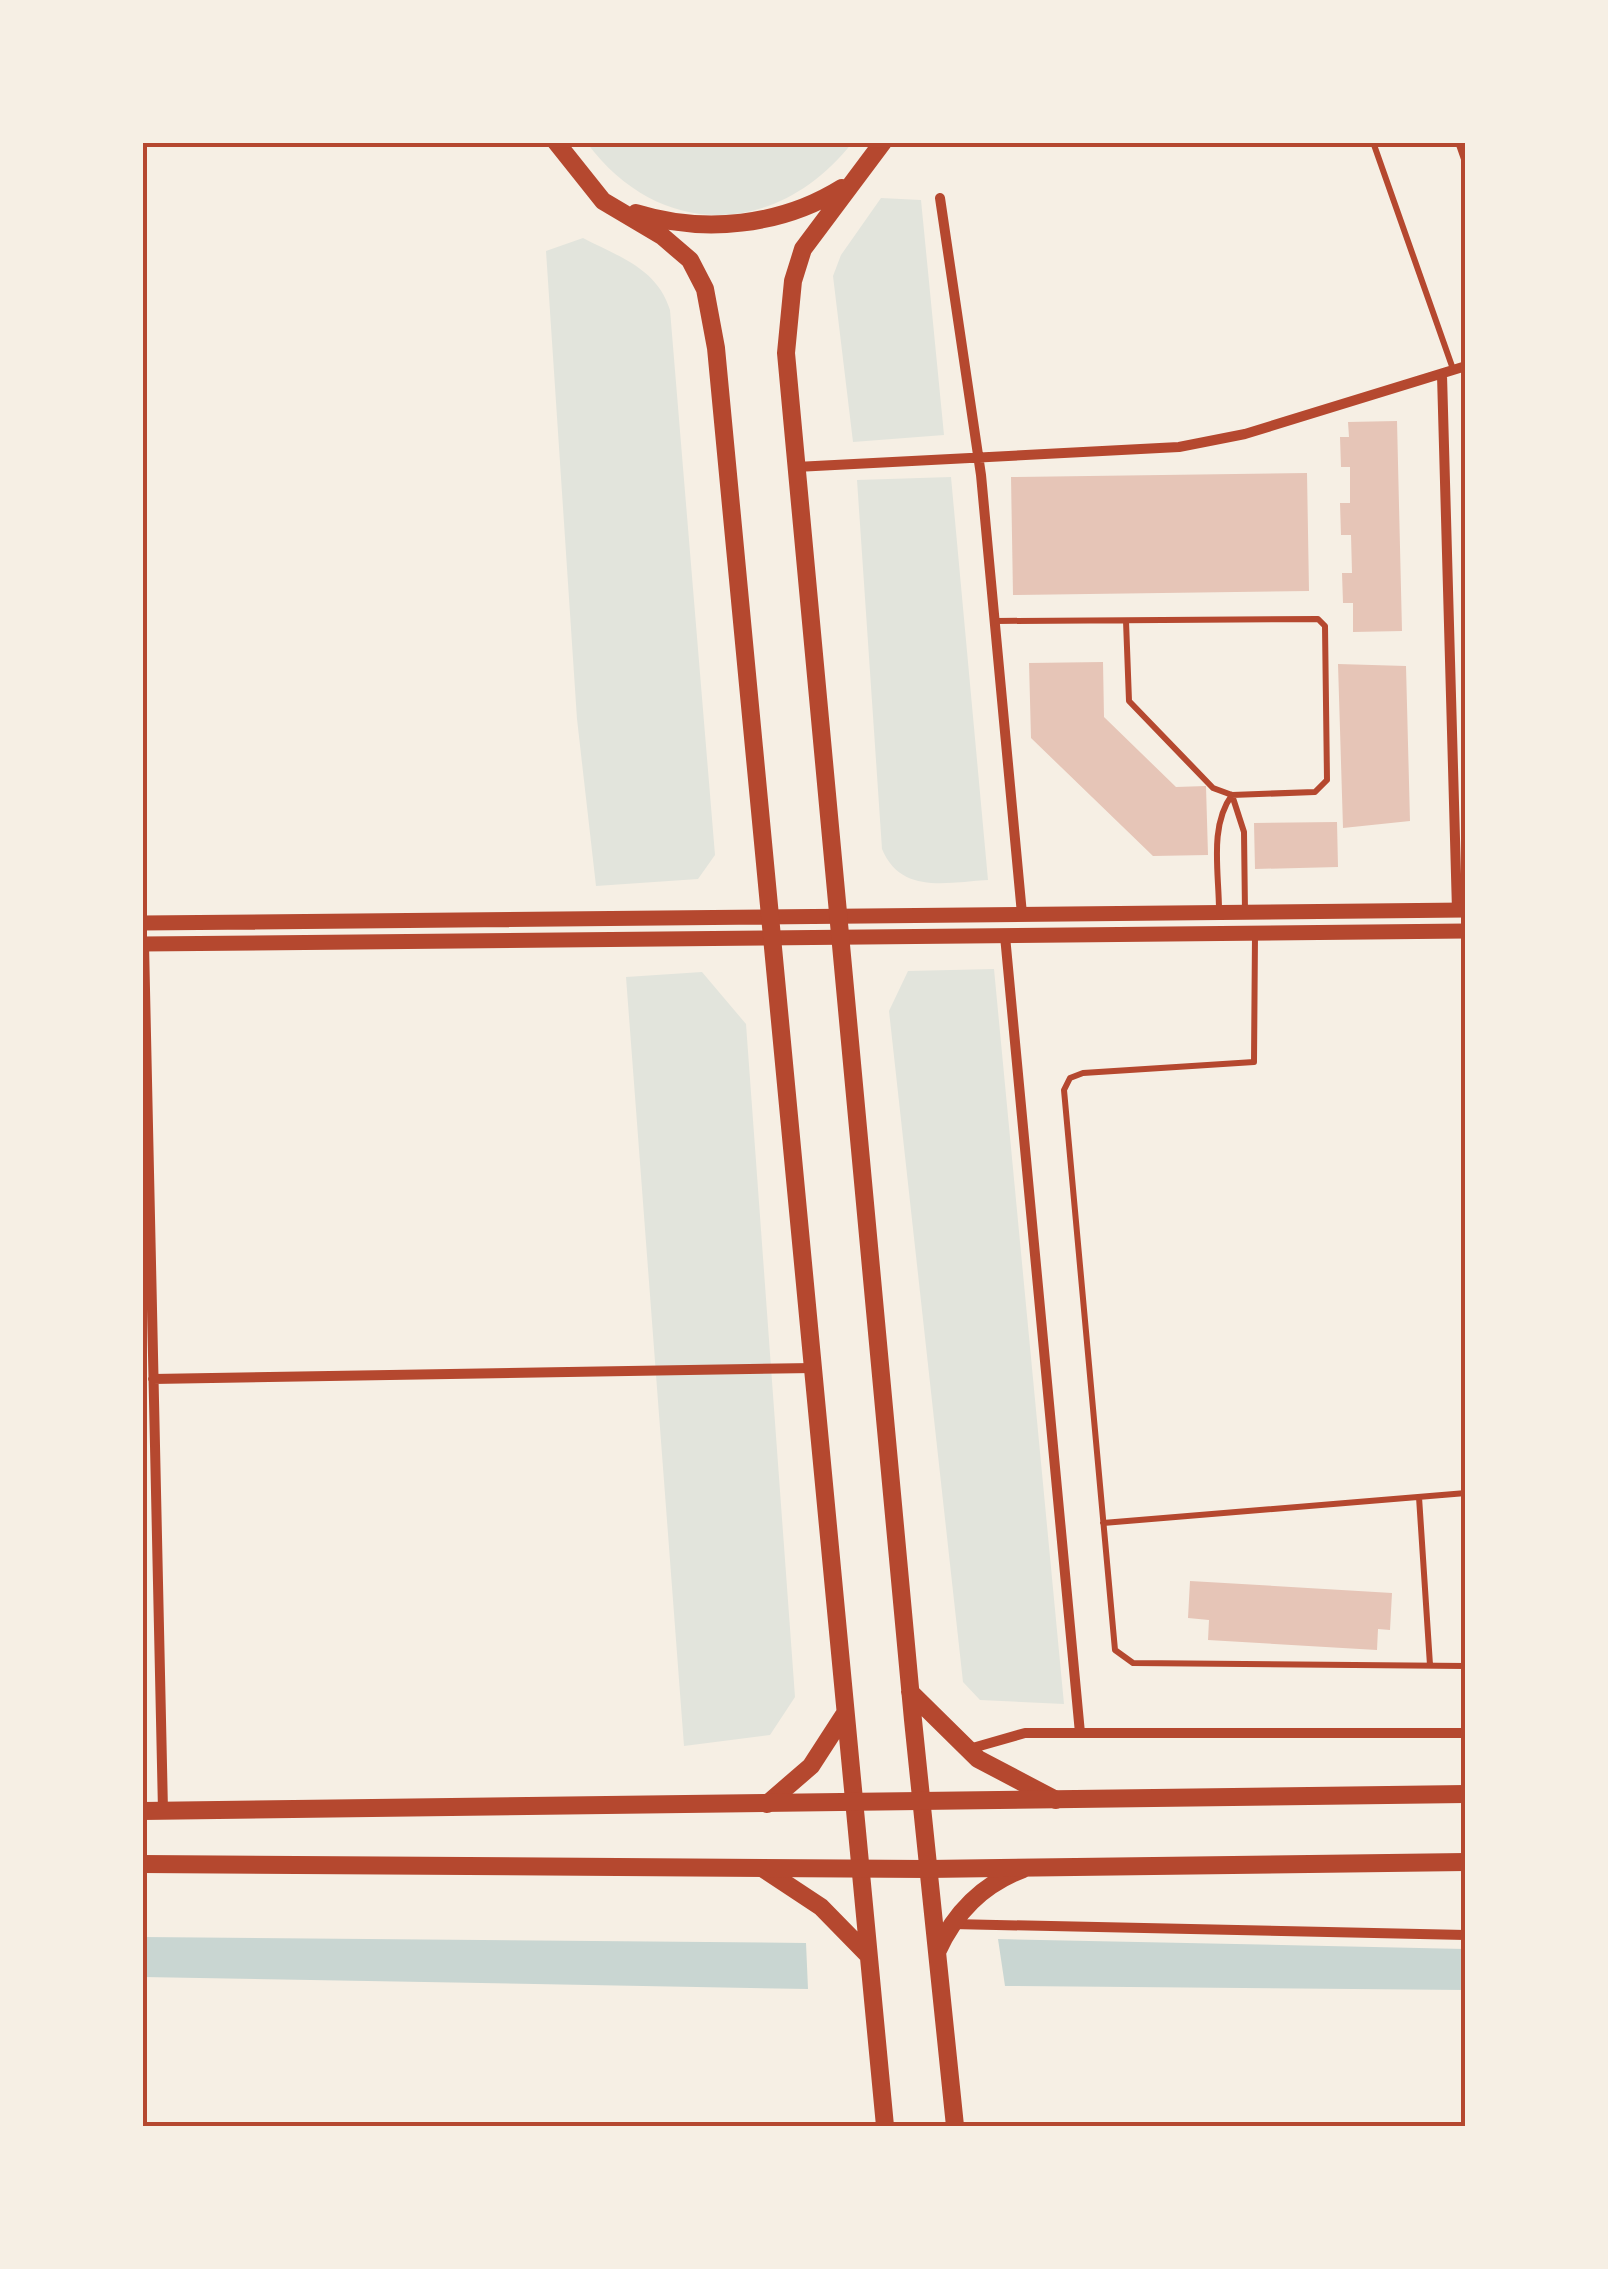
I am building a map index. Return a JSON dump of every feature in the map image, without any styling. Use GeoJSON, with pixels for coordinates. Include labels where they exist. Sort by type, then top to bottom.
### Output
{"type":"FeatureCollection","features":[{"type":"Feature","properties":{"kind":"main road"},"geometry":{"type":"LineString","coordinates":[[556,142],[602,200],[662,236],[690,260],[706,290],[716,348],[885,2126]]}},
{"type":"Feature","properties":{"kind":"main road"},"geometry":{"type":"LineString","coordinates":[[883,142],[812,233],[792,280],[786,353],[910,1691],[955,2126]]}},
{"type":"Feature","properties":{"kind":"main road"},"geometry":{"type":"LineString","coordinates":[[602,200],[652,218],[731,224],[808,206],[854,180]]}},
{"type":"Feature","properties":{"kind":"main road"},"geometry":{"type":"LineString","coordinates":[[910,1691],[966,1749],[1003,1775],[1056,1800]]}},
{"type":"Feature","properties":{"kind":"main road"},"geometry":{"type":"LineString","coordinates":[[766,1804],[811,1766],[844,1714]]}},
{"type":"Feature","properties":{"kind":"main road"},"geometry":{"type":"LineString","coordinates":[[142,1811],[1466,1794]]}},
{"type":"Feature","properties":{"kind":"main road"},"geometry":{"type":"LineString","coordinates":[[142,1864],[928,1869],[1466,1862]]}},
{"type":"Feature","properties":{"kind":"main road"},"geometry":{"type":"LineString","coordinates":[[762,1868],[821,1907],[868,1954]]}},
{"type":"Feature","properties":{"kind":"main road"},"geometry":{"type":"LineString","coordinates":[[937,1953],[951,1924],[979,1893],[1025,1868]]}},
{"type":"Feature","properties":{"kind":"street"},"geometry":{"type":"LineString","coordinates":[[940,198],[978,458],[1022,914]]}},
{"type":"Feature","properties":{"kind":"street"},"geometry":{"type":"LineString","coordinates":[[142,922],[1461,910],[1454,370],[1215,442],[1143,451],[796,467]]}},
{"type":"Feature","properties":{"kind":"street"},"geometry":{"type":"LineString","coordinates":[[163,1810],[143,944],[1466,931]]}},
{"type":"Feature","properties":{"kind":"street"},"geometry":{"type":"LineString","coordinates":[[1005,936],[1080,1733]]}},
{"type":"Feature","properties":{"kind":"street"},"geometry":{"type":"LineString","coordinates":[[154,1379],[812,1368]]}},
{"type":"Feature","properties":{"kind":"street"},"geometry":{"type":"LineString","coordinates":[[966,1749],[1025,1733],[1466,1733]]}},
{"type":"Feature","properties":{"kind":"street"},"geometry":{"type":"LineString","coordinates":[[951,1924],[1466,1935]]}},
{"type":"Feature","properties":{"kind":"lane"},"geometry":{"type":"LineString","coordinates":[[1373,142],[1454,370]]}},
{"type":"Feature","properties":{"kind":"lane"},"geometry":{"type":"LineString","coordinates":[[1458,142],[1466,165]]}},
{"type":"Feature","properties":{"kind":"lane"},"geometry":{"type":"LineString","coordinates":[[994,622],[1318,619],[1325,626],[1327,780],[1315,792],[1232,795],[1213,788],[1132,706],[1127,692],[1126,621]]}},
{"type":"Feature","properties":{"kind":"lane"},"geometry":{"type":"LineString","coordinates":[[1232,795],[1244,832],[1245,912]]}},
{"type":"Feature","properties":{"kind":"lane"},"geometry":{"type":"LineString","coordinates":[[1219,912],[1220,814],[1232,795]]}},
{"type":"Feature","properties":{"kind":"lane"},"geometry":{"type":"LineString","coordinates":[[1255,934],[1254,1062],[1083,1073],[1070,1078],[1064,1090],[1114,1644],[1122,1659],[1133,1663],[1466,1666]]}},
{"type":"Feature","properties":{"kind":"lane"},"geometry":{"type":"LineString","coordinates":[[1103,1523],[1466,1493]]}},
{"type":"Feature","properties":{"kind":"lane"},"geometry":{"type":"LineString","coordinates":[[1419,1496],[1430,1665]]}},
{"type":"Feature","properties":{"kind":"shaded area"},"geometry":{"type":"Polygon","coordinates":[[[587,143],[852,143],[822,174],[790,196],[755,210],[719,215],[683,211],[649,198],[616,175],[587,143]]]}},
{"type":"Feature","properties":{"kind":"shaded area"},"geometry":{"type":"Polygon","coordinates":[[[881,198],[921,200],[944,435],[853,442],[833,276],[841,255],[881,198]]]}},
{"type":"Feature","properties":{"kind":"shaded area"},"geometry":{"type":"Polygon","coordinates":[[[583,238],[646,274],[670,310],[715,855],[698,879],[596,886],[577,719],[546,251],[583,238]]]}},
{"type":"Feature","properties":{"kind":"shaded area"},"geometry":{"type":"Polygon","coordinates":[[[951,477],[988,880],[942,883],[913,880],[901,874],[882,849],[857,480],[951,477]]]}},
{"type":"Feature","properties":{"kind":"shaded area"},"geometry":{"type":"Polygon","coordinates":[[[994,969],[1064,1704],[980,1700],[963,1682],[889,1011],[908,971],[994,969]]]}},
{"type":"Feature","properties":{"kind":"shaded area"},"geometry":{"type":"Polygon","coordinates":[[[702,972],[746,1024],[795,1697],[770,1735],[684,1746],[626,977],[702,972]]]}},
{"type":"Feature","properties":{"kind":"shaded area"},"geometry":{"type":"Polygon","coordinates":[[[143,1937],[806,1943],[808,1989],[143,1977],[143,1937]]]}},
{"type":"Feature","properties":{"kind":"shaded area"},"geometry":{"type":"Polygon","coordinates":[[[998,1939],[1465,1949],[1465,1990],[1005,1986],[998,1939]]]}},
{"type":"Feature","properties":{"kind":"building"},"geometry":{"type":"Polygon","coordinates":[[[1397,421],[1402,631],[1353,632],[1353,603],[1343,603],[1342,573],[1352,573],[1351,535],[1341,535],[1340,503],[1350,503],[1350,467],[1341,467],[1340,437],[1349,437],[1348,422],[1397,421]]]}},
{"type":"Feature","properties":{"kind":"building"},"geometry":{"type":"Polygon","coordinates":[[[1307,473],[1309,591],[1013,595],[1011,477],[1307,473]]]}},
{"type":"Feature","properties":{"kind":"building"},"geometry":{"type":"Polygon","coordinates":[[[1103,662],[1104,717],[1176,787],[1206,786],[1208,855],[1153,856],[1031,738],[1029,663],[1103,662]]]}},
{"type":"Feature","properties":{"kind":"building"},"geometry":{"type":"Polygon","coordinates":[[[1338,664],[1406,666],[1410,821],[1343,828],[1338,664]]]}},
{"type":"Feature","properties":{"kind":"building"},"geometry":{"type":"Polygon","coordinates":[[[1337,822],[1338,867],[1255,869],[1254,823],[1337,822]]]}},
{"type":"Feature","properties":{"kind":"building"},"geometry":{"type":"Polygon","coordinates":[[[1190,1581],[1392,1593],[1390,1630],[1378,1629],[1377,1650],[1208,1640],[1209,1620],[1188,1618],[1190,1581]]]}}]}
